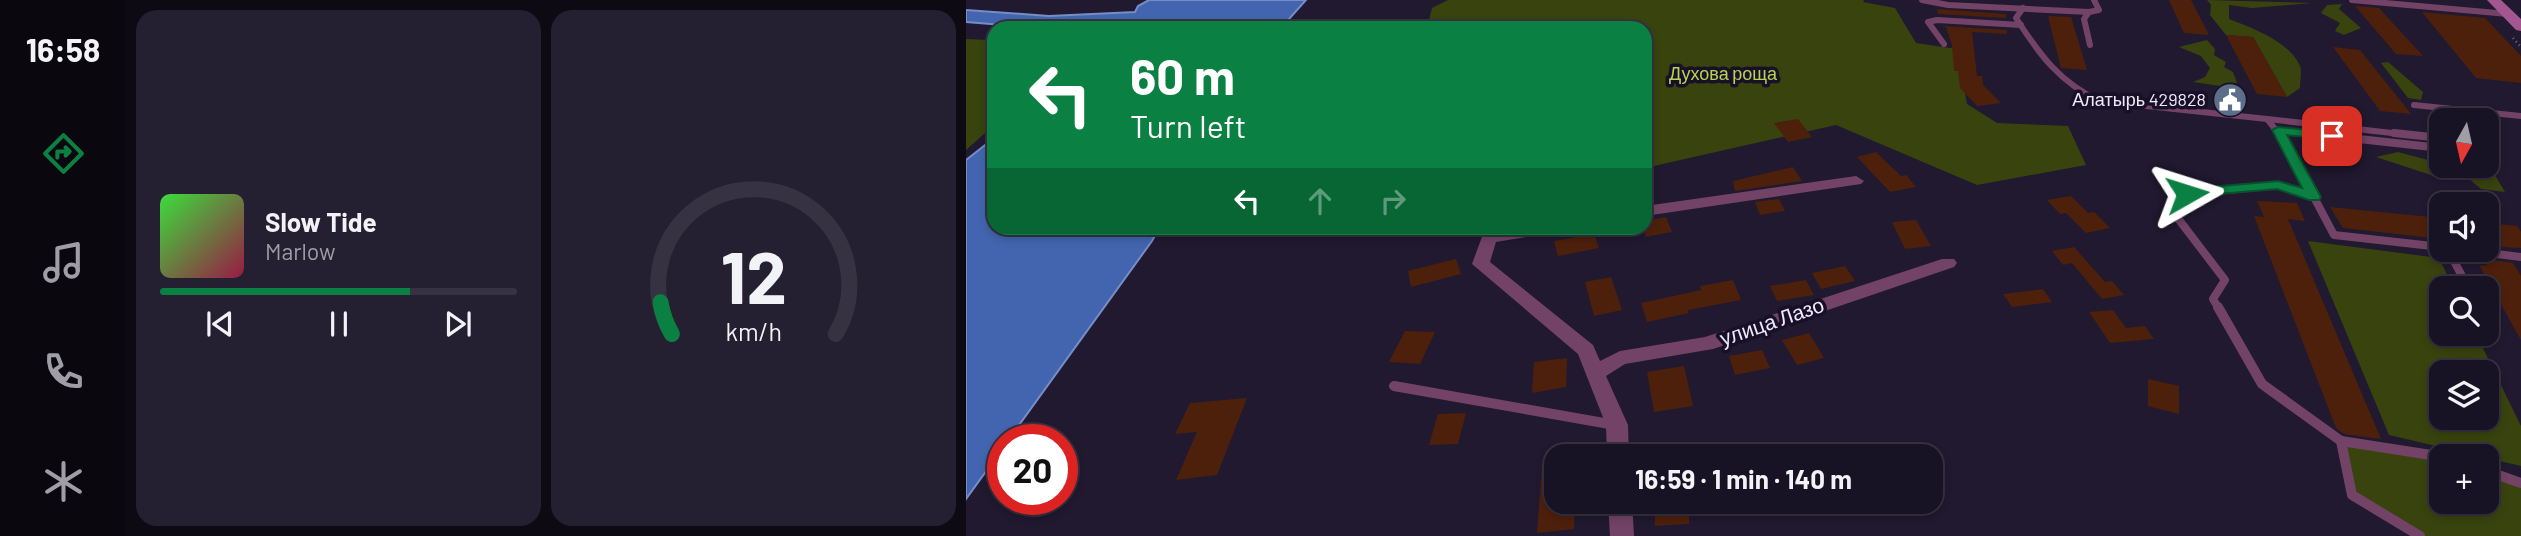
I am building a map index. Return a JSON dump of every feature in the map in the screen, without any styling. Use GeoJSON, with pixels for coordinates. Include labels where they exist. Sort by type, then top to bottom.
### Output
{"type":"FeatureCollection","features":[{"type":"Feature","properties":{"kind":"street"},"geometry":{"type":"LineString","coordinates":[[2494,0],[2521,27]]}},
{"type":"Feature","properties":{"kind":"street"},"geometry":{"type":"LineString","coordinates":[[1652,210],[1856,181]]}},
{"type":"Feature","properties":{"kind":"street"},"geometry":{"type":"LineString","coordinates":[[1507,235],[1489,238],[1481,264],[1586,350],[1617,425],[1618,444]]}},
{"type":"Feature","properties":{"kind":"street","name":"улица Лазо"},"geometry":{"type":"LineString","coordinates":[[1595,373],[1620,358],[1706,344],[1948,263]]}},
{"type":"Feature","properties":{"kind":"street"},"geometry":{"type":"LineString","coordinates":[[1621,514],[1622,536]]}},
{"type":"Feature","properties":{"kind":"lane"},"geometry":{"type":"LineString","coordinates":[[1922,0],[1948,5],[2088,12],[2099,10],[2094,0]]}},
{"type":"Feature","properties":{"kind":"lane"},"geometry":{"type":"LineString","coordinates":[[2352,0],[2508,14]]}},
{"type":"Feature","properties":{"kind":"lane"},"geometry":{"type":"LineString","coordinates":[[2023,8],[2016,18],[2047,66],[2080,93],[2100,101],[2429,137]]}},
{"type":"Feature","properties":{"kind":"lane"},"geometry":{"type":"LineString","coordinates":[[2088,12],[2084,19],[2090,45]]}},
{"type":"Feature","properties":{"kind":"lane"},"geometry":{"type":"LineString","coordinates":[[1944,44],[1928,22],[1937,20],[2021,25]]}},
{"type":"Feature","properties":{"kind":"lane"},"geometry":{"type":"LineString","coordinates":[[2414,104],[2521,116]]}},
{"type":"Feature","properties":{"kind":"lane"},"geometry":{"type":"LineString","coordinates":[[2267,119],[2278,130],[2334,235],[2429,246]]}},
{"type":"Feature","properties":{"kind":"lane"},"geometry":{"type":"LineString","coordinates":[[2278,130],[2429,147]]}},
{"type":"Feature","properties":{"kind":"lane"},"geometry":{"type":"LineString","coordinates":[[2314,197],[2278,185],[2187,194],[2170,208],[2225,280],[2213,299],[2263,384],[2341,440],[2429,455]]}},
{"type":"Feature","properties":{"kind":"lane"},"geometry":{"type":"LineString","coordinates":[[2499,254],[2521,257]]}},
{"type":"Feature","properties":{"kind":"lane"},"geometry":{"type":"LineString","coordinates":[[1394,386],[1617,425]]}},
{"type":"Feature","properties":{"kind":"lane"},"geometry":{"type":"LineString","coordinates":[[2341,440],[2352,495],[2420,536]]}},
{"type":"Feature","properties":{"kind":"lane"},"geometry":{"type":"LineString","coordinates":[[2499,475],[2521,483]]}},
{"type":"Feature","properties":{"kind":"green space","name":"Духова роща"},"geometry":{"type":"Polygon","coordinates":[[[1448,0],[1864,0],[1863,2],[1895,8],[1916,43],[1957,49],[1967,104],[1997,123],[2068,126],[2086,165],[1977,185],[1836,125],[1652,166],[1652,21],[1429,21],[1432,8],[1448,0]]]}},
{"type":"Feature","properties":{"kind":"green space"},"geometry":{"type":"Polygon","coordinates":[[[2207,0],[2312,3],[2252,8],[2229,5],[2229,19],[2269,36],[2295,57],[2301,68],[2300,88],[2287,97],[2253,37],[2226,35],[2210,15],[2211,5],[2207,0]]]}},
{"type":"Feature","properties":{"kind":"green space"},"geometry":{"type":"Polygon","coordinates":[[[2342,4],[2339,9],[2361,28],[2344,35],[2335,31],[2340,23],[2321,13],[2327,5],[2342,4]]]}},
{"type":"Feature","properties":{"kind":"green space"},"geometry":{"type":"Polygon","coordinates":[[[966,39],[987,40],[987,131],[966,150],[966,39]]]}},
{"type":"Feature","properties":{"kind":"green space"},"geometry":{"type":"Polygon","coordinates":[[[2207,40],[2215,49],[2214,55],[2226,62],[2224,67],[2233,72],[2237,83],[2220,86],[2193,82],[2205,77],[2210,68],[2201,56],[2179,47],[2207,40]]]}},
{"type":"Feature","properties":{"kind":"green space"},"geometry":{"type":"Polygon","coordinates":[[[2388,62],[2423,92],[2421,100],[2408,98],[2381,63],[2388,62]]]}},
{"type":"Feature","properties":{"kind":"green space"},"geometry":{"type":"Polygon","coordinates":[[[2398,152],[2429,160],[2429,174],[2376,157],[2398,152]]]}},
{"type":"Feature","properties":{"kind":"green space"},"geometry":{"type":"Polygon","coordinates":[[[2468,178],[2497,178],[2505,192],[2481,189],[2468,178]]]}},
{"type":"Feature","properties":{"kind":"green space"},"geometry":{"type":"Polygon","coordinates":[[[2308,241],[2429,257],[2429,262],[2441,262],[2448,276],[2429,276],[2429,346],[2482,346],[2489,360],[2429,360],[2429,430],[2499,430],[2499,381],[2521,426],[2521,466],[2499,461],[2499,444],[2429,444],[2389,435],[2308,241]]]}},
{"type":"Feature","properties":{"kind":"green space"},"geometry":{"type":"Polygon","coordinates":[[[2341,441],[2429,455],[2429,514],[2499,514],[2499,475],[2521,483],[2521,536],[2420,536],[2352,495],[2341,441]]]}},
{"type":"Feature","properties":{"kind":"water"},"geometry":{"type":"Polygon","coordinates":[[[1149,0],[1306,0],[1287,21],[966,22],[966,10],[1049,16],[1135,12],[1138,6],[1149,0]]]}},
{"type":"Feature","properties":{"kind":"water"},"geometry":{"type":"Polygon","coordinates":[[[987,144],[987,235],[1155,235],[1020,424],[987,424],[987,470],[966,499],[966,160],[987,144]]]}},
{"type":"Feature","properties":{"kind":"building"},"geometry":{"type":"Polygon","coordinates":[[[2169,0],[2191,0],[2209,35],[2184,33],[2169,0]]]}},
{"type":"Feature","properties":{"kind":"building"},"geometry":{"type":"Polygon","coordinates":[[[2355,6],[2379,8],[2423,56],[2396,54],[2355,6]]]}},
{"type":"Feature","properties":{"kind":"building"},"geometry":{"type":"Polygon","coordinates":[[[1937,9],[2006,14],[2006,18],[1938,14],[1937,9]]]}},
{"type":"Feature","properties":{"kind":"building"},"geometry":{"type":"Polygon","coordinates":[[[2422,12],[2485,18],[2521,56],[2521,83],[2476,78],[2422,12]]]}},
{"type":"Feature","properties":{"kind":"building"},"geometry":{"type":"Polygon","coordinates":[[[2048,16],[2071,17],[2087,70],[2061,68],[2048,16]]]}},
{"type":"Feature","properties":{"kind":"building"},"geometry":{"type":"Polygon","coordinates":[[[1942,26],[2007,30],[2007,34],[1972,32],[1977,76],[1982,76],[1983,85],[2001,103],[1977,106],[1960,88],[1958,71],[1954,71],[1952,45],[1946,27],[1942,26]]]}},
{"type":"Feature","properties":{"kind":"building"},"geometry":{"type":"Polygon","coordinates":[[[2226,35],[2253,37],[2287,97],[2257,94],[2226,35]]]}},
{"type":"Feature","properties":{"kind":"building"},"geometry":{"type":"Polygon","coordinates":[[[2333,47],[2360,50],[2411,114],[2380,111],[2333,47]]]}},
{"type":"Feature","properties":{"kind":"building"},"geometry":{"type":"Polygon","coordinates":[[[1798,119],[1812,137],[1788,142],[1774,123],[1798,119]]]}},
{"type":"Feature","properties":{"kind":"building"},"geometry":{"type":"Polygon","coordinates":[[[1876,152],[1901,176],[1906,175],[1916,187],[1890,192],[1857,157],[1876,152]]]}},
{"type":"Feature","properties":{"kind":"building"},"geometry":{"type":"Polygon","coordinates":[[[1793,167],[1802,181],[1735,191],[1733,181],[1793,167]]]}},
{"type":"Feature","properties":{"kind":"building"},"geometry":{"type":"Polygon","coordinates":[[[2071,196],[2088,213],[2094,212],[2110,228],[2086,233],[2066,213],[2060,214],[2047,200],[2071,196]]]}},
{"type":"Feature","properties":{"kind":"building"},"geometry":{"type":"Polygon","coordinates":[[[1779,199],[1785,211],[1760,215],[1755,202],[1779,199]]]}},
{"type":"Feature","properties":{"kind":"building"},"geometry":{"type":"Polygon","coordinates":[[[2257,201],[2297,203],[2305,221],[2288,219],[2381,439],[2344,434],[2336,428],[2254,216],[2264,217],[2257,201]]]}},
{"type":"Feature","properties":{"kind":"building"},"geometry":{"type":"Polygon","coordinates":[[[2330,207],[2429,217],[2429,238],[2343,228],[2330,207]]]}},
{"type":"Feature","properties":{"kind":"building"},"geometry":{"type":"Polygon","coordinates":[[[1666,217],[1672,232],[1645,237],[1652,235],[1652,220],[1666,217]]]}},
{"type":"Feature","properties":{"kind":"building"},"geometry":{"type":"Polygon","coordinates":[[[1916,220],[1931,246],[1905,249],[1892,222],[1916,220]]]}},
{"type":"Feature","properties":{"kind":"building"},"geometry":{"type":"Polygon","coordinates":[[[2499,224],[2517,226],[2521,232],[2521,248],[2499,247],[2499,224]]]}},
{"type":"Feature","properties":{"kind":"building"},"geometry":{"type":"Polygon","coordinates":[[[1594,235],[1599,248],[1558,256],[1554,241],[1594,235]]]}},
{"type":"Feature","properties":{"kind":"building"},"geometry":{"type":"Polygon","coordinates":[[[2074,247],[2105,282],[2112,281],[2124,295],[2102,299],[2072,263],[2063,265],[2052,251],[2074,247]]]}},
{"type":"Feature","properties":{"kind":"building"},"geometry":{"type":"Polygon","coordinates":[[[1456,259],[1461,274],[1411,287],[1408,271],[1456,259]]]}},
{"type":"Feature","properties":{"kind":"building"},"geometry":{"type":"Polygon","coordinates":[[[2487,262],[2513,263],[2521,276],[2521,340],[2499,301],[2499,276],[2485,276],[2479,265],[2487,266],[2487,262]]]}},
{"type":"Feature","properties":{"kind":"building"},"geometry":{"type":"Polygon","coordinates":[[[1845,266],[1855,281],[1821,289],[1812,273],[1845,266]]]}},
{"type":"Feature","properties":{"kind":"building"},"geometry":{"type":"Polygon","coordinates":[[[1611,277],[1622,310],[1594,316],[1585,282],[1611,277]]]}},
{"type":"Feature","properties":{"kind":"building"},"geometry":{"type":"Polygon","coordinates":[[[1733,280],[1741,300],[1688,310],[1689,313],[1647,322],[1641,303],[1701,290],[1700,286],[1733,280]]]}},
{"type":"Feature","properties":{"kind":"building"},"geometry":{"type":"Polygon","coordinates":[[[1806,280],[1814,295],[1777,301],[1770,286],[1806,280]]]}},
{"type":"Feature","properties":{"kind":"building"},"geometry":{"type":"Polygon","coordinates":[[[2043,289],[2052,302],[2012,307],[2003,294],[2043,289]]]}},
{"type":"Feature","properties":{"kind":"building"},"geometry":{"type":"Polygon","coordinates":[[[2113,310],[2126,328],[2145,326],[2154,339],[2110,343],[2089,312],[2113,310]]]}},
{"type":"Feature","properties":{"kind":"building"},"geometry":{"type":"Polygon","coordinates":[[[1405,331],[1435,332],[1420,364],[1389,362],[1405,331]]]}},
{"type":"Feature","properties":{"kind":"building"},"geometry":{"type":"Polygon","coordinates":[[[1809,333],[1824,358],[1797,365],[1782,340],[1809,333]]]}},
{"type":"Feature","properties":{"kind":"building"},"geometry":{"type":"Polygon","coordinates":[[[1762,350],[1770,368],[1735,375],[1729,356],[1762,350]]]}},
{"type":"Feature","properties":{"kind":"building"},"geometry":{"type":"Polygon","coordinates":[[[1567,358],[1566,387],[1532,393],[1534,362],[1567,358]]]}},
{"type":"Feature","properties":{"kind":"building"},"geometry":{"type":"Polygon","coordinates":[[[1684,366],[1693,406],[1654,412],[1647,372],[1684,366]]]}},
{"type":"Feature","properties":{"kind":"building"},"geometry":{"type":"Polygon","coordinates":[[[2148,379],[2179,386],[2179,414],[2148,406],[2148,379]]]}},
{"type":"Feature","properties":{"kind":"building"},"geometry":{"type":"Polygon","coordinates":[[[1247,398],[1217,475],[1176,480],[1197,432],[1175,434],[1190,403],[1247,398]]]}},
{"type":"Feature","properties":{"kind":"building"},"geometry":{"type":"Polygon","coordinates":[[[1466,413],[1458,444],[1429,445],[1438,414],[1466,413]]]}},
{"type":"Feature","properties":{"kind":"building"},"geometry":{"type":"Polygon","coordinates":[[[1542,464],[1544,514],[1575,514],[1574,529],[1537,533],[1542,464]]]}},
{"type":"Feature","properties":{"kind":"building"},"geometry":{"type":"Polygon","coordinates":[[[1655,514],[1689,514],[1689,524],[1655,526],[1655,514]]]}},
{"type":"Feature","properties":{"kind":"place","name":"Алатырь 429828"},"geometry":{"type":"Point","coordinates":[2230,100]}},
{"type":"Feature","properties":{"kind":"route"},"geometry":{"type":"LineString","coordinates":[[2187,194],[2278,185],[2314,197],[2278,130],[2332,136]]}}]}
